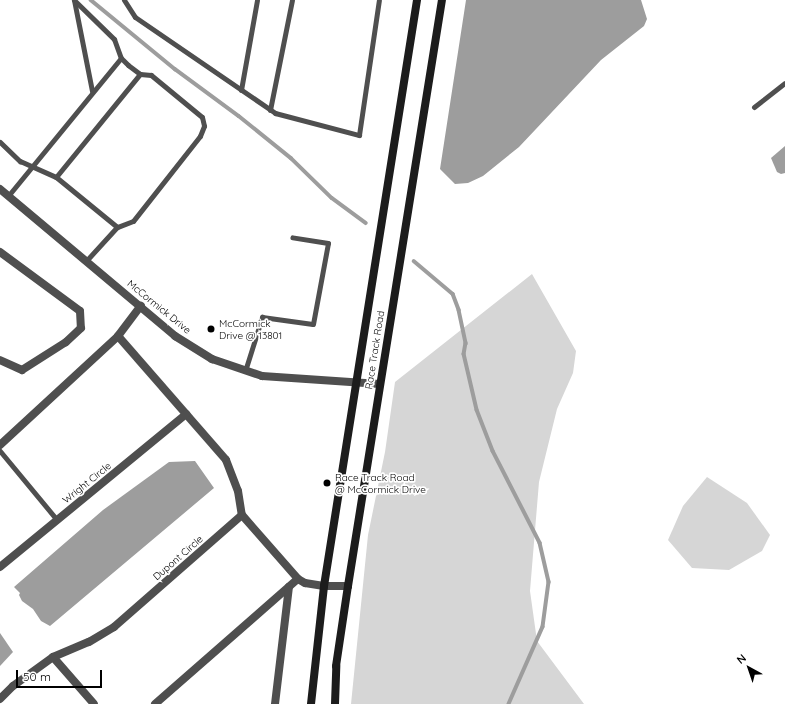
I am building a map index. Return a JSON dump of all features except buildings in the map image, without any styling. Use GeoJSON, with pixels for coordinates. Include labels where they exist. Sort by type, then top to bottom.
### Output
{"type":"FeatureCollection","features":[{"type":"Feature","properties":{"kind":"main road","name":"Race Track Road"},"geometry":{"type":"LineString","coordinates":[[310,704],[324,586],[417,0]]}},
{"type":"Feature","properties":{"kind":"main road","name":"Race Track Road"},"geometry":{"type":"LineString","coordinates":[[335,704],[336,666],[348,586],[442,0]]}},
{"type":"Feature","properties":{"kind":"street","name":"McCormick Drive"},"geometry":{"type":"LineString","coordinates":[[0,189],[175,336],[212,359],[262,376],[380,384]]}},
{"type":"Feature","properties":{"kind":"street"},"geometry":{"type":"LineString","coordinates":[[0,252],[80,311],[81,328],[66,342],[22,370],[0,360]]}},
{"type":"Feature","properties":{"kind":"street"},"geometry":{"type":"LineString","coordinates":[[0,445],[118,336],[141,306]]}},
{"type":"Feature","properties":{"kind":"street"},"geometry":{"type":"LineString","coordinates":[[118,336],[226,460],[238,491],[242,515],[298,579],[305,583],[324,586],[348,586]]}},
{"type":"Feature","properties":{"kind":"street","name":"Wright Circle"},"geometry":{"type":"LineString","coordinates":[[0,567],[186,414]]}},
{"type":"Feature","properties":{"kind":"street","name":"Dupont Circle"},"geometry":{"type":"LineString","coordinates":[[0,698],[13,686],[53,657],[89,642],[114,627],[242,515]]}},
{"type":"Feature","properties":{"kind":"street"},"geometry":{"type":"LineString","coordinates":[[156,704],[298,579]]}},
{"type":"Feature","properties":{"kind":"street"},"geometry":{"type":"LineString","coordinates":[[275,704],[289,587]]}},
{"type":"Feature","properties":{"kind":"street"},"geometry":{"type":"LineString","coordinates":[[53,657],[94,704]]}},
{"type":"Feature","properties":{"kind":"lane"},"geometry":{"type":"LineString","coordinates":[[74,0],[114,39],[121,58],[140,74],[151,74],[202,117],[204,126],[200,136],[133,221],[117,227],[86,261]]}},
{"type":"Feature","properties":{"kind":"lane"},"geometry":{"type":"LineString","coordinates":[[74,0],[92,91]]}},
{"type":"Feature","properties":{"kind":"lane"},"geometry":{"type":"LineString","coordinates":[[124,0],[134,16],[270,110],[359,135],[379,0]]}},
{"type":"Feature","properties":{"kind":"lane"},"geometry":{"type":"LineString","coordinates":[[241,90],[257,0]]}},
{"type":"Feature","properties":{"kind":"lane"},"geometry":{"type":"LineString","coordinates":[[270,110],[292,0]]}},
{"type":"Feature","properties":{"kind":"lane"},"geometry":{"type":"LineString","coordinates":[[8,196],[92,91],[121,58]]}},
{"type":"Feature","properties":{"kind":"lane"},"geometry":{"type":"LineString","coordinates":[[56,177],[140,74]]}},
{"type":"Feature","properties":{"kind":"lane"},"geometry":{"type":"LineString","coordinates":[[754,107],[785,83]]}},
{"type":"Feature","properties":{"kind":"lane"},"geometry":{"type":"LineString","coordinates":[[0,142],[20,161],[56,177],[117,227]]}},
{"type":"Feature","properties":{"kind":"lane"},"geometry":{"type":"LineString","coordinates":[[244,371],[262,317],[313,324],[328,243],[292,237]]}},
{"type":"Feature","properties":{"kind":"lane"},"geometry":{"type":"LineString","coordinates":[[0,451],[57,520]]}},
{"type":"Feature","properties":{"kind":"shaded area"},"geometry":{"type":"Polygon","coordinates":[[[466,0],[641,0],[647,19],[644,26],[601,60],[519,147],[483,176],[468,183],[455,184],[440,169],[466,0]]]}},
{"type":"Feature","properties":{"kind":"shaded area"},"geometry":{"type":"Polygon","coordinates":[[[785,146],[785,173],[781,174],[777,172],[771,158],[785,146]]]}},
{"type":"Feature","properties":{"kind":"shaded area"},"geometry":{"type":"Polygon","coordinates":[[[532,274],[576,351],[573,373],[557,409],[539,482],[530,591],[537,641],[584,704],[351,704],[368,535],[385,452],[395,382],[532,274]]]}},
{"type":"Feature","properties":{"kind":"shaded area"},"geometry":{"type":"Polygon","coordinates":[[[195,461],[214,488],[50,626],[41,621],[33,609],[22,601],[19,595],[20,593],[14,587],[103,510],[169,462],[195,461]]]}},
{"type":"Feature","properties":{"kind":"shaded area"},"geometry":{"type":"Polygon","coordinates":[[[707,477],[747,503],[770,535],[762,551],[729,570],[692,568],[668,540],[683,506],[707,477]]]}},
{"type":"Feature","properties":{"kind":"shaded area"},"geometry":{"type":"Polygon","coordinates":[[[0,633],[13,652],[0,666],[0,633]]]}},
{"type":"Feature","properties":{"kind":"waterway"},"geometry":{"type":"LineString","coordinates":[[91,0],[175,69],[239,116],[291,158],[332,198],[366,223]]}},
{"type":"Feature","properties":{"kind":"waterway"},"geometry":{"type":"LineString","coordinates":[[414,261],[453,294],[459,310],[466,343],[464,354],[477,410],[493,451],[540,543],[549,582],[543,627],[509,704]]}},
{"type":"Feature","properties":{"kind":"place","name":"McCormick Drive @ 13801"},"geometry":{"type":"Point","coordinates":[211,329]}},
{"type":"Feature","properties":{"kind":"place","name":"Race Track Road @ McCormick Drive"},"geometry":{"type":"Point","coordinates":[327,483]}}]}
